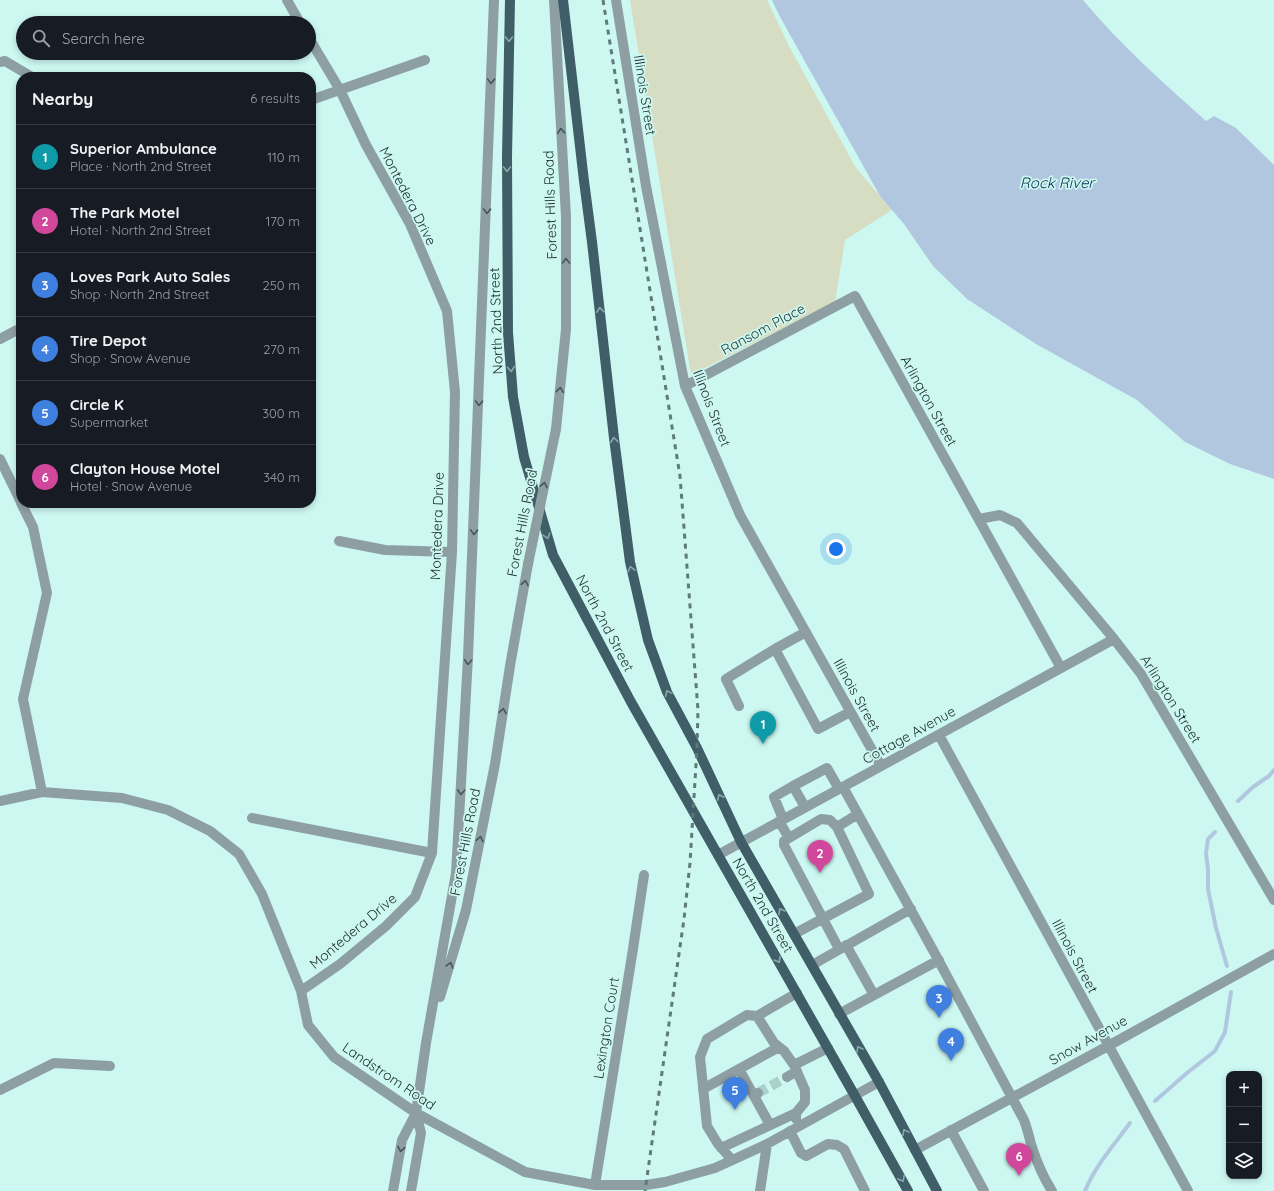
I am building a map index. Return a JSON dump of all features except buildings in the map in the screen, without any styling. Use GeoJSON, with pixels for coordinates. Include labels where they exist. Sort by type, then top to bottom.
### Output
{"type":"FeatureCollection","features":[{"type":"Feature","properties":{"kind":"main road","name":"North 2nd Street"},"geometry":{"type":"LineString","coordinates":[[510,0],[507,157],[508,333],[513,397],[524,457],[553,555],[631,702],[856,1096],[908,1191]]}},
{"type":"Feature","properties":{"kind":"main road","name":"North 2nd Street"},"geometry":{"type":"LineString","coordinates":[[563,0],[614,438],[630,562],[648,640],[667,692],[697,748],[741,842],[879,1082],[937,1191]]}},
{"type":"Feature","properties":{"kind":"street"},"geometry":{"type":"LineString","coordinates":[[287,0],[296,16]]}},
{"type":"Feature","properties":{"kind":"street","name":"Forest Hills Road"},"geometry":{"type":"LineString","coordinates":[[393,1191],[402,1140],[416,1113],[426,1043],[456,873],[468,657],[494,0]]}},
{"type":"Feature","properties":{"kind":"street","name":"Forest Hills Road"},"geometry":{"type":"LineString","coordinates":[[426,1043],[466,910],[494,764],[528,564],[556,429],[566,329],[566,218],[554,0]]}},
{"type":"Feature","properties":{"kind":"street","name":"Illinois Street"},"geometry":{"type":"LineString","coordinates":[[616,0],[646,186],[685,386],[740,515],[881,766]]}},
{"type":"Feature","properties":{"kind":"street","name":"Montedera Drive"},"geometry":{"type":"LineString","coordinates":[[300,992],[346,959],[386,926],[415,897],[432,853],[452,552],[455,392],[447,311],[410,224],[366,145],[340,90],[316,50]]}},
{"type":"Feature","properties":{"kind":"street"},"geometry":{"type":"LineString","coordinates":[[316,98],[425,60]]}},
{"type":"Feature","properties":{"kind":"street"},"geometry":{"type":"LineString","coordinates":[[0,62],[5,61],[24,72]]}},
{"type":"Feature","properties":{"kind":"street","name":"Ransom Place"},"geometry":{"type":"LineString","coordinates":[[685,386],[855,296]]}},
{"type":"Feature","properties":{"kind":"street","name":"Arlington Street"},"geometry":{"type":"LineString","coordinates":[[855,296],[1061,668]]}},
{"type":"Feature","properties":{"kind":"street"},"geometry":{"type":"LineString","coordinates":[[0,339],[16,331]]}},
{"type":"Feature","properties":{"kind":"street"},"geometry":{"type":"LineString","coordinates":[[0,460],[16,493]]}},
{"type":"Feature","properties":{"kind":"street"},"geometry":{"type":"LineString","coordinates":[[23,508],[32,527],[46,593],[23,699],[42,792]]}},
{"type":"Feature","properties":{"kind":"street","name":"Arlington Street"},"geometry":{"type":"LineString","coordinates":[[979,520],[1000,515],[1017,523],[1114,639],[1141,674],[1274,900]]}},
{"type":"Feature","properties":{"kind":"street"},"geometry":{"type":"LineString","coordinates":[[339,541],[385,550],[452,552]]}},
{"type":"Feature","properties":{"kind":"street"},"geometry":{"type":"LineString","coordinates":[[739,706],[726,679],[806,632]]}},
{"type":"Feature","properties":{"kind":"street","name":"Cottage Avenue"},"geometry":{"type":"LineString","coordinates":[[718,855],[1114,639]]}},
{"type":"Feature","properties":{"kind":"street"},"geometry":{"type":"LineString","coordinates":[[775,649],[818,729],[850,712]]}},
{"type":"Feature","properties":{"kind":"street","name":"Illinois Street"},"geometry":{"type":"LineString","coordinates":[[939,735],[1188,1191]]}},
{"type":"Feature","properties":{"kind":"street"},"geometry":{"type":"LineString","coordinates":[[788,838],[774,797],[827,768],[858,814],[1012,1097],[1029,1131],[1031,1144],[1037,1161],[1052,1191]]}},
{"type":"Feature","properties":{"kind":"street"},"geometry":{"type":"LineString","coordinates":[[793,786],[805,807]]}},
{"type":"Feature","properties":{"kind":"street","name":"Landstrom Road"},"geometry":{"type":"LineString","coordinates":[[0,801],[42,792],[122,798],[168,810],[210,831],[239,854],[262,894],[300,992],[308,1025],[334,1057],[416,1113],[525,1172],[595,1185],[646,1185],[665,1182],[715,1168],[767,1144],[879,1082]]}},
{"type":"Feature","properties":{"kind":"street"},"geometry":{"type":"LineString","coordinates":[[837,826],[858,814]]}},
{"type":"Feature","properties":{"kind":"street"},"geometry":{"type":"LineString","coordinates":[[252,818],[432,853]]}},
{"type":"Feature","properties":{"kind":"street"},"geometry":{"type":"LineString","coordinates":[[794,934],[823,919],[869,894],[837,826],[830,820],[821,819],[788,838],[784,841],[784,845],[823,919],[874,995]]}},
{"type":"Feature","properties":{"kind":"street","name":"Lexington Court"},"geometry":{"type":"LineString","coordinates":[[595,1185],[644,875]]}},
{"type":"Feature","properties":{"kind":"street"},"geometry":{"type":"LineString","coordinates":[[812,965],[910,909]]}},
{"type":"Feature","properties":{"kind":"street","name":"Snow Avenue"},"geometry":{"type":"LineString","coordinates":[[915,1150],[1108,1046],[1274,954]]}},
{"type":"Feature","properties":{"kind":"street"},"geometry":{"type":"LineString","coordinates":[[839,1014],[938,960]]}},
{"type":"Feature","properties":{"kind":"street"},"geometry":{"type":"LineString","coordinates":[[732,1160],[721,1148],[707,1126],[700,1057],[707,1039],[747,1015],[757,1016],[797,993]]}},
{"type":"Feature","properties":{"kind":"street"},"geometry":{"type":"LineString","coordinates":[[721,1148],[796,1113],[805,1102],[805,1090],[795,1068],[784,1051],[774,1043],[757,1016]]}},
{"type":"Feature","properties":{"kind":"street"},"geometry":{"type":"LineString","coordinates":[[703,1089],[779,1047]]}},
{"type":"Feature","properties":{"kind":"street"},"geometry":{"type":"LineString","coordinates":[[787,1077],[795,1068],[828,1048]]}},
{"type":"Feature","properties":{"kind":"street"},"geometry":{"type":"LineString","coordinates":[[0,1090],[54,1063],[110,1066]]}},
{"type":"Feature","properties":{"kind":"street"},"geometry":{"type":"LineString","coordinates":[[739,1069],[756,1095],[770,1125]]}},
{"type":"Feature","properties":{"kind":"street","name":"Forest Hills Road"},"geometry":{"type":"LineString","coordinates":[[410,1191],[421,1133],[416,1113]]}},
{"type":"Feature","properties":{"kind":"street"},"geometry":{"type":"LineString","coordinates":[[796,1113],[793,1130],[801,1153],[806,1156],[828,1144],[837,1145],[844,1149],[866,1191]]}},
{"type":"Feature","properties":{"kind":"street"},"geometry":{"type":"LineString","coordinates":[[951,1130],[984,1191]]}},
{"type":"Feature","properties":{"kind":"street"},"geometry":{"type":"LineString","coordinates":[[760,1191],[767,1144]]}},
{"type":"Feature","properties":{"kind":"green space"},"geometry":{"type":"Polygon","coordinates":[[[630,0],[767,0],[790,48],[856,168],[892,210],[845,240],[835,302],[691,375],[630,0]]]}},
{"type":"Feature","properties":{"kind":"water","name":"Rock River"},"geometry":{"type":"Polygon","coordinates":[[[772,0],[1083,0],[1127,48],[1206,121],[1214,116],[1236,128],[1274,165],[1274,479],[1230,464],[1185,442],[1137,400],[1036,344],[967,299],[933,266],[904,224],[880,196],[772,0]]]}},
{"type":"Feature","properties":{"kind":"waterway"},"geometry":{"type":"LineString","coordinates":[[1238,801],[1253,787],[1269,776],[1274,770]]}},
{"type":"Feature","properties":{"kind":"waterway"},"geometry":{"type":"LineString","coordinates":[[1215,832],[1208,839],[1206,853],[1208,889],[1216,928],[1227,966]]}},
{"type":"Feature","properties":{"kind":"waterway"},"geometry":{"type":"LineString","coordinates":[[1155,1101],[1215,1051],[1225,1032],[1231,992]]}},
{"type":"Feature","properties":{"kind":"waterway"},"geometry":{"type":"LineString","coordinates":[[1085,1191],[1099,1164],[1130,1123]]}},
{"type":"Feature","properties":{"kind":"tunnel"},"geometry":{"type":"LineString","coordinates":[[758,1093],[787,1077]]}},
{"type":"Feature","properties":{"kind":"railway"},"geometry":{"type":"LineString","coordinates":[[603,0],[680,476],[698,710],[690,863],[684,919],[645,1191]]}},
{"type":"Feature","properties":{"kind":"place","name":"Superior Ambulance"},"geometry":{"type":"Point","coordinates":[763,744]}},
{"type":"Feature","properties":{"kind":"place","name":"The Park Motel"},"geometry":{"type":"Point","coordinates":[820,873]}},
{"type":"Feature","properties":{"kind":"place","name":"Loves Park Auto Sales"},"geometry":{"type":"Point","coordinates":[939,1018]}},
{"type":"Feature","properties":{"kind":"place","name":"Tire Depot"},"geometry":{"type":"Point","coordinates":[951,1061]}},
{"type":"Feature","properties":{"kind":"place","name":"Circle K"},"geometry":{"type":"Point","coordinates":[735,1110]}},
{"type":"Feature","properties":{"kind":"place","name":"Clayton House Motel"},"geometry":{"type":"Point","coordinates":[1019,1176]}}]}
